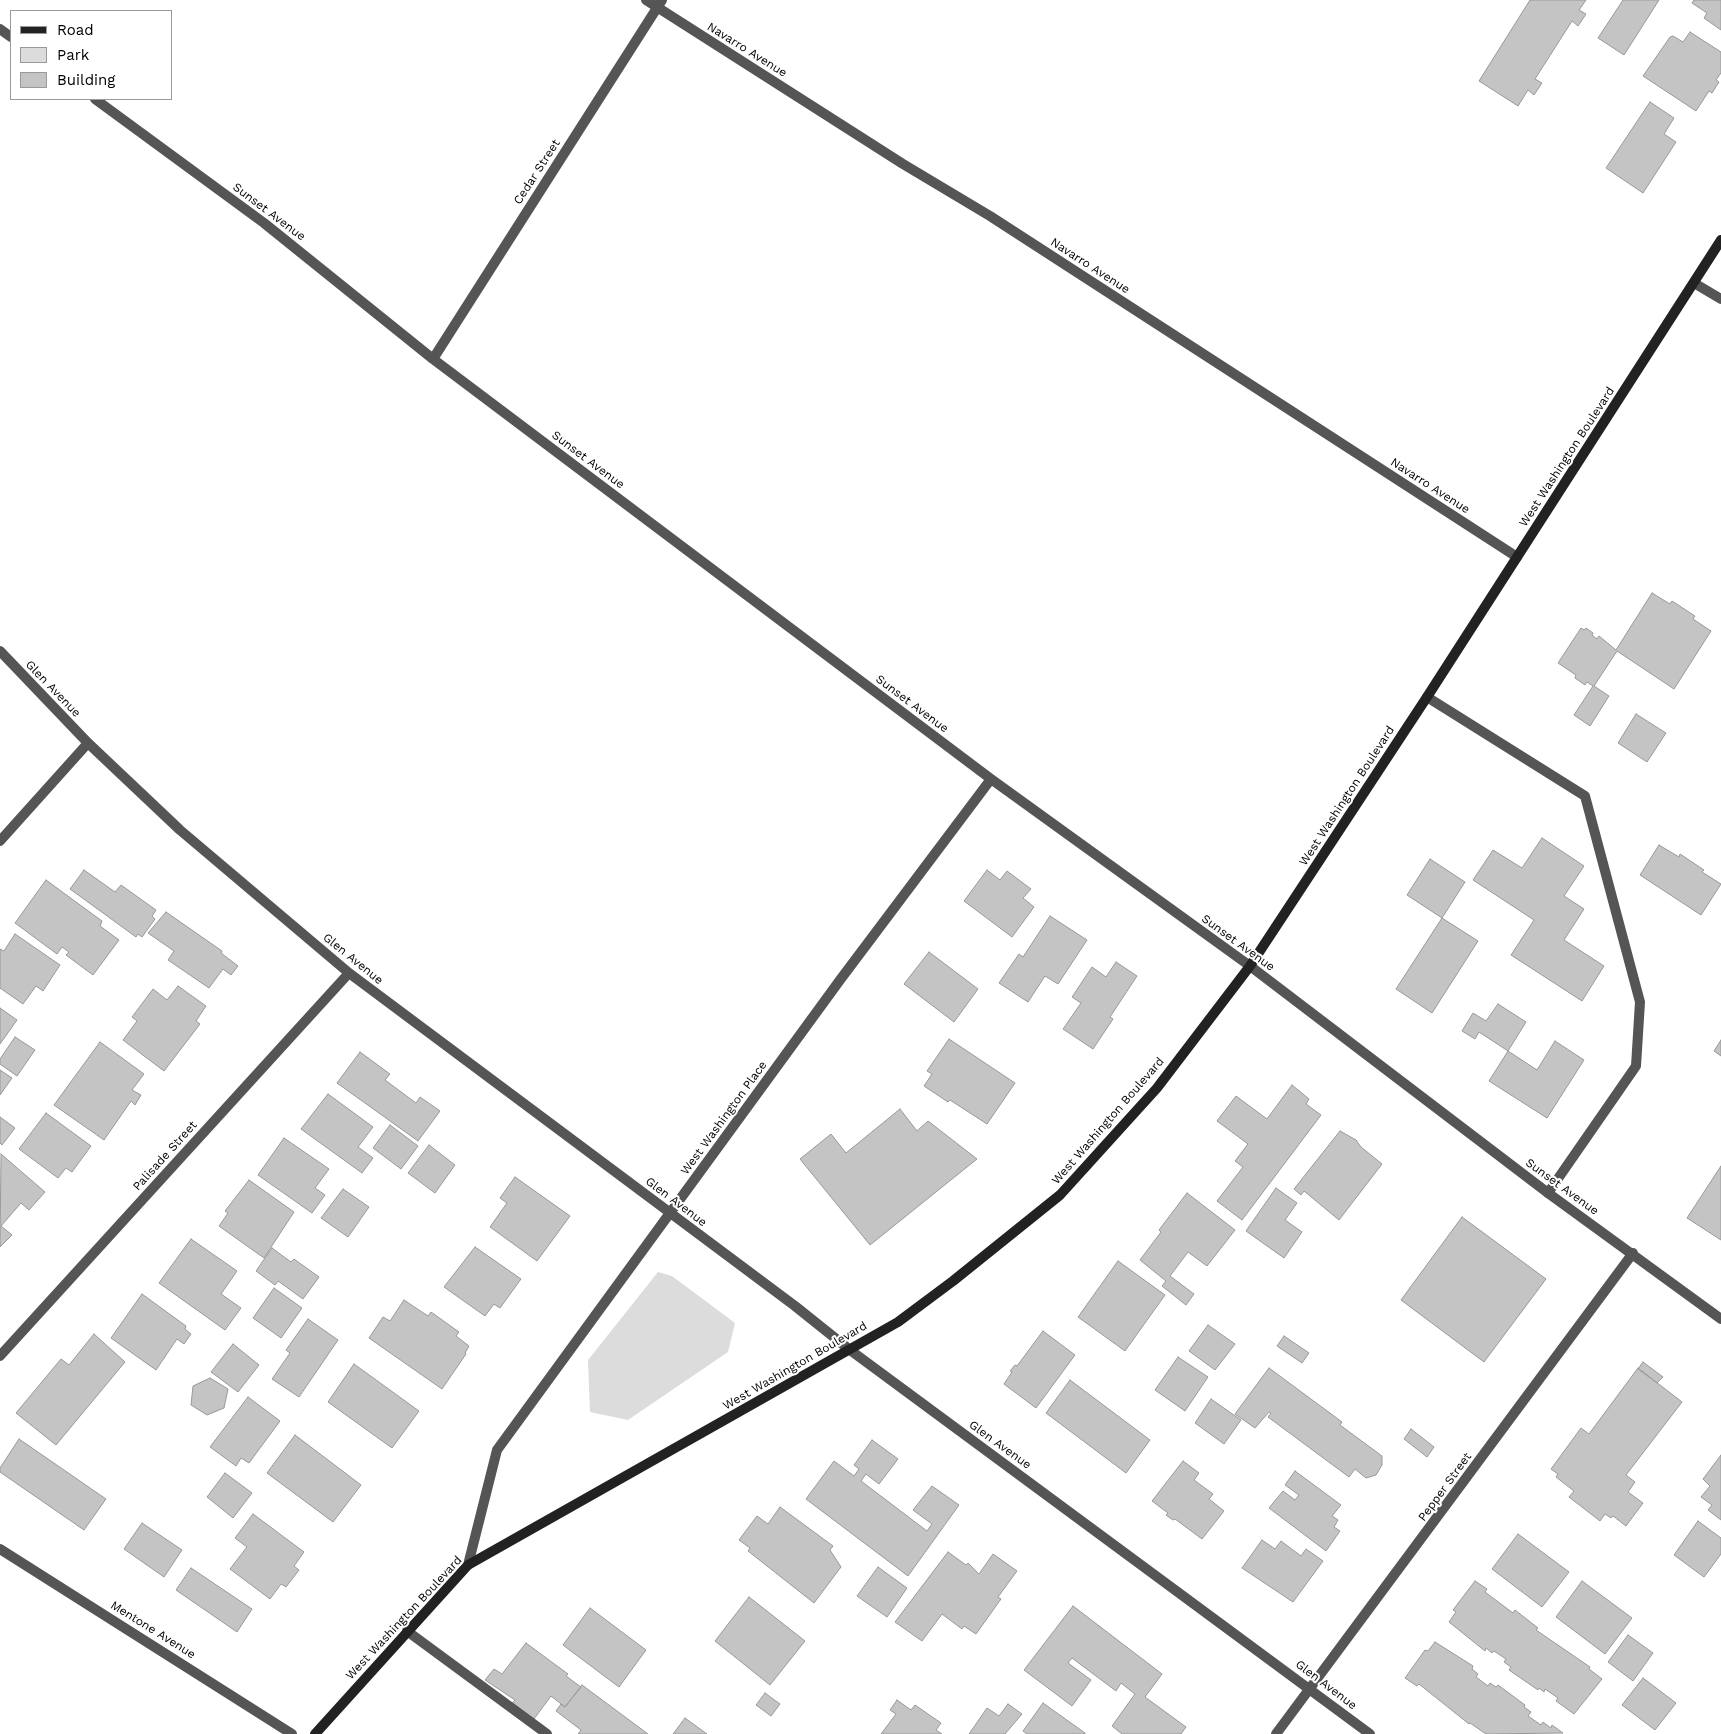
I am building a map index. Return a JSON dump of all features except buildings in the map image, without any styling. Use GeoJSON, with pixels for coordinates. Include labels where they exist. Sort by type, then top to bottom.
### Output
{"type":"FeatureCollection","features":[{"type":"Feature","properties":{"kind":"main road","name":"West Washington Boulevard"},"geometry":{"type":"LineString","coordinates":[[315,1734],[468,1565],[898,1322],[954,1281],[1060,1195],[1157,1088],[1250,966],[1427,697],[1721,240]]}},
{"type":"Feature","properties":{"kind":"street","name":"Navarro Avenue"},"geometry":{"type":"LineString","coordinates":[[646,0],[660,4],[903,164],[990,216],[1517,557]]}},
{"type":"Feature","properties":{"kind":"street","name":"Cedar Street"},"geometry":{"type":"LineString","coordinates":[[433,359],[660,4]]}},
{"type":"Feature","properties":{"kind":"street","name":"Sunset Avenue"},"geometry":{"type":"LineString","coordinates":[[96,100],[264,223],[433,359],[991,779],[1250,966],[1548,1193],[1633,1253],[1721,1319]]}},
{"type":"Feature","properties":{"kind":"street"},"geometry":{"type":"LineString","coordinates":[[1694,283],[1721,299]]}},
{"type":"Feature","properties":{"kind":"street","name":"Glen Avenue"},"geometry":{"type":"LineString","coordinates":[[0,651],[88,744],[180,830],[349,973],[795,1306],[850,1350],[1370,1734]]}},
{"type":"Feature","properties":{"kind":"street"},"geometry":{"type":"LineString","coordinates":[[1427,697],[1585,796],[1640,1002],[1636,1066],[1548,1193]]}},
{"type":"Feature","properties":{"kind":"street"},"geometry":{"type":"LineString","coordinates":[[0,841],[88,744]]}},
{"type":"Feature","properties":{"kind":"street","name":"West Washington Place"},"geometry":{"type":"LineString","coordinates":[[468,1565],[497,1450],[840,980],[991,779]]}},
{"type":"Feature","properties":{"kind":"street","name":"Palisade Street"},"geometry":{"type":"LineString","coordinates":[[0,1356],[349,973]]}},
{"type":"Feature","properties":{"kind":"street","name":"Pepper Street"},"geometry":{"type":"LineString","coordinates":[[1276,1734],[1633,1253]]}},
{"type":"Feature","properties":{"kind":"street","name":"Mentone Avenue"},"geometry":{"type":"LineString","coordinates":[[0,1549],[292,1734]]}},
{"type":"Feature","properties":{"kind":"street"},"geometry":{"type":"LineString","coordinates":[[407,1631],[547,1734]]}},
{"type":"Feature","properties":{"kind":"green space"},"geometry":{"type":"Polygon","coordinates":[[[658,1272],[672,1276],[735,1323],[728,1352],[628,1420],[590,1412],[588,1360],[658,1272]]]}}]}
